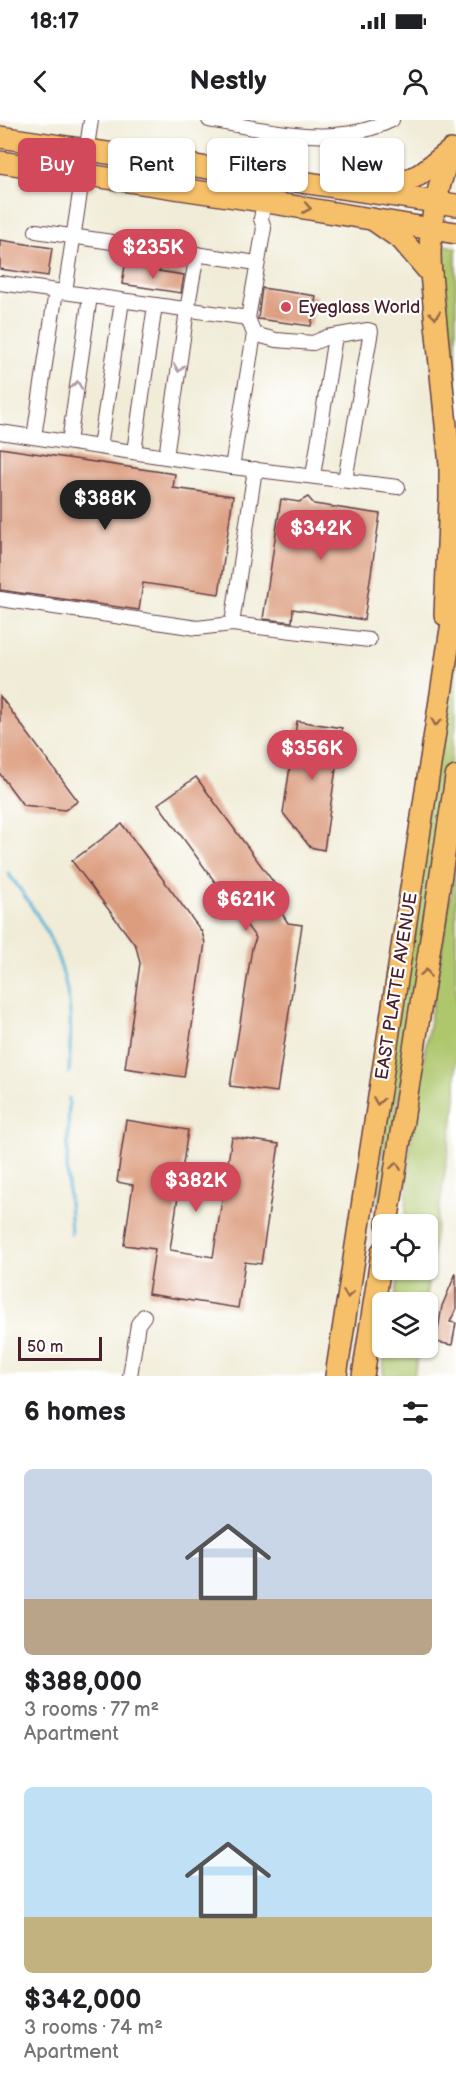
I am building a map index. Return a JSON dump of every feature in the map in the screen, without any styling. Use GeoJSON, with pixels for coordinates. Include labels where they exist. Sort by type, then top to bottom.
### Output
{"type":"FeatureCollection","features":[{"type":"Feature","properties":{"kind":"highway"},"geometry":{"type":"LineString","coordinates":[[0,137],[18,140]]}},
{"type":"Feature","properties":{"kind":"highway"},"geometry":{"type":"LineString","coordinates":[[377,193],[418,175],[454,144]]}},
{"type":"Feature","properties":{"kind":"highway"},"geometry":{"type":"LineString","coordinates":[[445,664],[444,625],[450,465],[429,249],[445,231],[454,144]]}},
{"type":"Feature","properties":{"kind":"highway"},"geometry":{"type":"LineString","coordinates":[[96,151],[207,167]]}},
{"type":"Feature","properties":{"kind":"highway"},"geometry":{"type":"LineString","coordinates":[[0,162],[18,165]]}},
{"type":"Feature","properties":{"kind":"highway"},"geometry":{"type":"LineString","coordinates":[[96,177],[263,210],[372,219],[445,231]]}},
{"type":"Feature","properties":{"kind":"highway"},"geometry":{"type":"LineString","coordinates":[[308,182],[448,203]]}},
{"type":"Feature","properties":{"kind":"highway"},"geometry":{"type":"LineString","coordinates":[[372,219],[402,240],[431,274]]}},
{"type":"Feature","properties":{"kind":"highway","name":"EAST PLATTE AVENUE"},"geometry":{"type":"LineString","coordinates":[[336,1376],[456,596]]}},
{"type":"Feature","properties":{"kind":"highway","name":"EAST PLATTE AVENUE"},"geometry":{"type":"LineString","coordinates":[[389,1214],[456,777]]}},
{"type":"Feature","properties":{"kind":"highway"},"geometry":{"type":"LineString","coordinates":[[363,1376],[378,1280]]}},
{"type":"Feature","properties":{"kind":"street"},"geometry":{"type":"LineString","coordinates":[[88,138],[91,120]]}},
{"type":"Feature","properties":{"kind":"street"},"geometry":{"type":"LineString","coordinates":[[209,120],[293,127],[333,136],[362,132],[392,120]]}},
{"type":"Feature","properties":{"kind":"street"},"geometry":{"type":"LineString","coordinates":[[34,437],[60,291],[73,237],[79,192]]}},
{"type":"Feature","properties":{"kind":"street"},"geometry":{"type":"LineString","coordinates":[[245,318],[264,228],[263,210],[266,192]]}},
{"type":"Feature","properties":{"kind":"street"},"geometry":{"type":"LineString","coordinates":[[232,467],[254,334],[245,318],[250,262],[255,226],[263,210]]}},
{"type":"Feature","properties":{"kind":"street"},"geometry":{"type":"LineString","coordinates":[[36,231],[250,262]]}},
{"type":"Feature","properties":{"kind":"street"},"geometry":{"type":"LineString","coordinates":[[166,457],[197,254]]}},
{"type":"Feature","properties":{"kind":"street"},"geometry":{"type":"LineString","coordinates":[[0,283],[245,318]]}},
{"type":"Feature","properties":{"kind":"street"},"geometry":{"type":"LineString","coordinates":[[69,442],[90,296]]}},
{"type":"Feature","properties":{"kind":"street"},"geometry":{"type":"LineString","coordinates":[[100,447],[122,301]]}},
{"type":"Feature","properties":{"kind":"street"},"geometry":{"type":"LineString","coordinates":[[134,452],[155,305]]}},
{"type":"Feature","properties":{"kind":"street"},"geometry":{"type":"LineString","coordinates":[[254,334],[276,340],[313,343],[335,336],[369,331],[345,480]]}},
{"type":"Feature","properties":{"kind":"street"},"geometry":{"type":"LineString","coordinates":[[313,476],[335,336]]}},
{"type":"Feature","properties":{"kind":"street"},"geometry":{"type":"LineString","coordinates":[[0,432],[232,467],[398,487]]}},
{"type":"Feature","properties":{"kind":"street"},"geometry":{"type":"LineString","coordinates":[[232,624],[255,469]]}},
{"type":"Feature","properties":{"kind":"street"},"geometry":{"type":"LineString","coordinates":[[0,599],[197,628],[232,624],[369,640]]}},
{"type":"Feature","properties":{"kind":"street"},"geometry":{"type":"LineString","coordinates":[[130,1376],[138,1324],[144,1316]]}},
{"type":"Feature","properties":{"kind":"green space"},"geometry":{"type":"Polygon","coordinates":[[[437,243],[456,248],[456,448],[437,243]]]}},
{"type":"Feature","properties":{"kind":"green space"},"geometry":{"type":"Polygon","coordinates":[[[456,621],[456,725],[381,1214],[377,1214],[389,1067],[456,621]]]}},
{"type":"Feature","properties":{"kind":"green space"},"geometry":{"type":"Polygon","coordinates":[[[456,861],[456,1099],[438,1217],[438,1214],[406,1214],[410,1143],[456,861]]]}},
{"type":"Feature","properties":{"kind":"green space"},"geometry":{"type":"Polygon","coordinates":[[[398,1280],[428,1280],[427,1292],[396,1292],[398,1280]]]}},
{"type":"Feature","properties":{"kind":"green space"},"geometry":{"type":"Polygon","coordinates":[[[384,1358],[417,1358],[414,1376],[384,1376],[384,1358]]]}},
{"type":"Feature","properties":{"kind":"building"},"geometry":{"type":"Polygon","coordinates":[[[0,240],[52,248],[48,276],[0,269],[0,240]]]}},
{"type":"Feature","properties":{"kind":"building"},"geometry":{"type":"Polygon","coordinates":[[[125,266],[184,275],[181,293],[122,284],[125,266]]]}},
{"type":"Feature","properties":{"kind":"building","name":"Eyeglass World"},"geometry":{"type":"Polygon","coordinates":[[[262,288],[316,296],[311,326],[258,319],[262,288]]]}},
{"type":"Feature","properties":{"kind":"building"},"geometry":{"type":"Polygon","coordinates":[[[0,448],[175,474],[173,488],[233,496],[219,594],[143,583],[139,610],[0,590],[0,448]]]}},
{"type":"Feature","properties":{"kind":"building"},"geometry":{"type":"Polygon","coordinates":[[[308,497],[314,504],[380,514],[364,620],[293,609],[292,622],[263,619],[281,499],[299,502],[308,497]]]}},
{"type":"Feature","properties":{"kind":"building"},"geometry":{"type":"Polygon","coordinates":[[[0,696],[78,801],[65,810],[23,805],[0,774],[0,696]]]}},
{"type":"Feature","properties":{"kind":"building"},"geometry":{"type":"Polygon","coordinates":[[[297,721],[342,728],[324,850],[310,847],[283,813],[297,721]]]}},
{"type":"Feature","properties":{"kind":"building"},"geometry":{"type":"Polygon","coordinates":[[[196,777],[288,902],[279,909],[288,923],[302,925],[277,1092],[230,1086],[252,948],[256,938],[158,804],[196,777]]]}},
{"type":"Feature","properties":{"kind":"building"},"geometry":{"type":"Polygon","coordinates":[[[122,824],[202,932],[205,943],[184,1077],[125,1068],[140,963],[136,946],[72,861],[122,824]]]}},
{"type":"Feature","properties":{"kind":"building"},"geometry":{"type":"Polygon","coordinates":[[[126,1120],[188,1130],[170,1250],[213,1257],[232,1137],[279,1144],[261,1264],[245,1262],[238,1308],[148,1294],[155,1249],[124,1245],[133,1185],[117,1182],[126,1120]]]}},
{"type":"Feature","properties":{"kind":"building"},"geometry":{"type":"Polygon","coordinates":[[[456,1273],[456,1309],[450,1322],[456,1323],[452,1345],[438,1342],[442,1306],[456,1273]]]}},
{"type":"Feature","properties":{"kind":"waterway"},"geometry":{"type":"LineString","coordinates":[[8,873],[39,918],[61,966],[70,1012],[69,1073]]}},
{"type":"Feature","properties":{"kind":"waterway"},"geometry":{"type":"LineString","coordinates":[[69,1098],[67,1168],[71,1234]]}},
{"type":"Feature","properties":{"kind":"place","name":"Eyeglass World"},"geometry":{"type":"Point","coordinates":[286,307]}}]}
